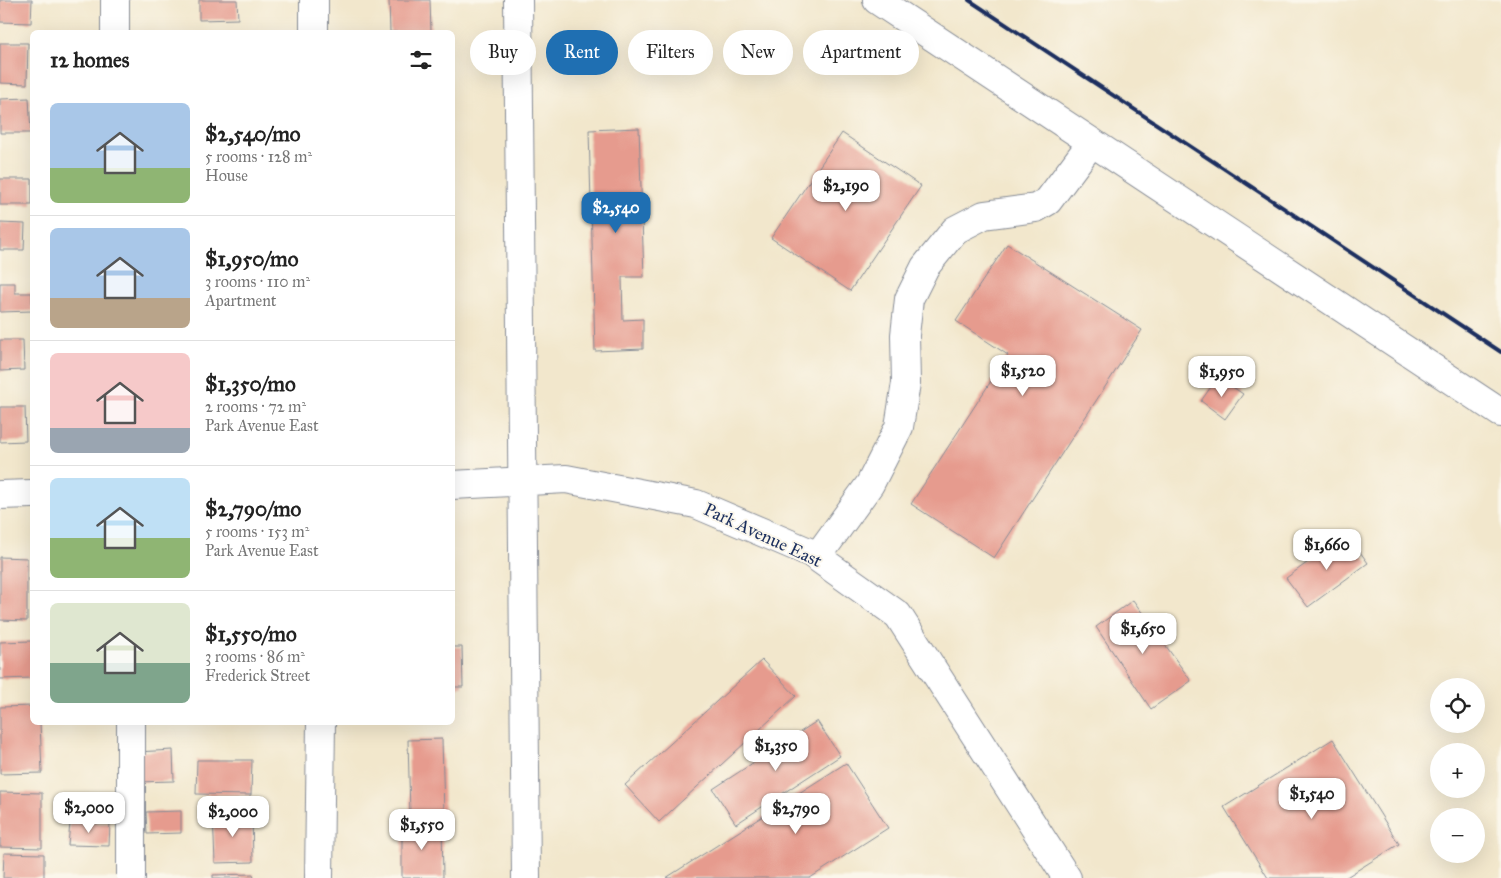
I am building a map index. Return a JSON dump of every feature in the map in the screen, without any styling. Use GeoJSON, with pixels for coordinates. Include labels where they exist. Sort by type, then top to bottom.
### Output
{"type":"FeatureCollection","features":[{"type":"Feature","properties":{"kind":"street"},"geometry":{"type":"LineString","coordinates":[[115,0],[115,30]]}},
{"type":"Feature","properties":{"kind":"street"},"geometry":{"type":"LineString","coordinates":[[314,0],[314,30]]}},
{"type":"Feature","properties":{"kind":"street"},"geometry":{"type":"LineString","coordinates":[[518,0],[526,878]]}},
{"type":"Feature","properties":{"kind":"street"},"geometry":{"type":"LineString","coordinates":[[877,0],[1501,413]]}},
{"type":"Feature","properties":{"kind":"street"},"geometry":{"type":"LineString","coordinates":[[817,557],[870,484],[899,427],[906,383],[905,335],[909,299],[925,267],[955,230],[984,215],[1036,208],[1048,201],[1092,142]]}},
{"type":"Feature","properties":{"kind":"street","name":"Park Avenue East"},"geometry":{"type":"LineString","coordinates":[[455,485],[566,479],[696,504],[811,553],[898,615],[1067,878]]}},
{"type":"Feature","properties":{"kind":"street"},"geometry":{"type":"LineString","coordinates":[[0,494],[30,494]]}},
{"type":"Feature","properties":{"kind":"street"},"geometry":{"type":"LineString","coordinates":[[131,725],[131,878]]}},
{"type":"Feature","properties":{"kind":"street"},"geometry":{"type":"LineString","coordinates":[[319,878],[321,725]]}},
{"type":"Feature","properties":{"kind":"building"},"geometry":{"type":"Polygon","coordinates":[[[0,0],[32,0],[31,23],[0,22],[0,0]]]}},
{"type":"Feature","properties":{"kind":"building"},"geometry":{"type":"Polygon","coordinates":[[[199,0],[237,0],[238,19],[199,20],[199,0]]]}},
{"type":"Feature","properties":{"kind":"building"},"geometry":{"type":"Polygon","coordinates":[[[389,0],[430,0],[431,30],[390,30],[389,0]]]}},
{"type":"Feature","properties":{"kind":"building"},"geometry":{"type":"Polygon","coordinates":[[[0,43],[28,43],[27,84],[0,83],[0,43]]]}},
{"type":"Feature","properties":{"kind":"building"},"geometry":{"type":"Polygon","coordinates":[[[29,98],[30,133],[0,133],[0,99],[29,98]]]}},
{"type":"Feature","properties":{"kind":"building"},"geometry":{"type":"Polygon","coordinates":[[[639,128],[644,277],[622,277],[623,320],[643,319],[643,349],[595,351],[589,130],[639,128]]]}},
{"type":"Feature","properties":{"kind":"building"},"geometry":{"type":"Polygon","coordinates":[[[842,133],[921,186],[850,291],[771,238],[842,133]]]}},
{"type":"Feature","properties":{"kind":"building"},"geometry":{"type":"Polygon","coordinates":[[[0,179],[30,179],[30,205],[0,205],[0,179]]]}},
{"type":"Feature","properties":{"kind":"building"},"geometry":{"type":"Polygon","coordinates":[[[0,223],[25,224],[24,250],[0,250],[0,223]]]}},
{"type":"Feature","properties":{"kind":"building"},"geometry":{"type":"Polygon","coordinates":[[[1007,244],[1142,330],[994,558],[911,504],[1008,355],[956,321],[1007,244]]]}},
{"type":"Feature","properties":{"kind":"building"},"geometry":{"type":"Polygon","coordinates":[[[0,283],[15,283],[15,293],[30,293],[30,311],[0,312],[0,283]]]}},
{"type":"Feature","properties":{"kind":"building"},"geometry":{"type":"Polygon","coordinates":[[[0,340],[23,340],[24,370],[0,371],[0,340]]]}},
{"type":"Feature","properties":{"kind":"building"},"geometry":{"type":"Polygon","coordinates":[[[1218,377],[1243,394],[1225,419],[1201,401],[1218,377]]]}},
{"type":"Feature","properties":{"kind":"building"},"geometry":{"type":"Polygon","coordinates":[[[0,407],[25,407],[26,441],[0,442],[0,407]]]}},
{"type":"Feature","properties":{"kind":"building"},"geometry":{"type":"Polygon","coordinates":[[[1347,534],[1368,563],[1308,607],[1286,578],[1347,534]]]}},
{"type":"Feature","properties":{"kind":"building"},"geometry":{"type":"Polygon","coordinates":[[[0,557],[27,558],[27,621],[0,620],[0,557]]]}},
{"type":"Feature","properties":{"kind":"building"},"geometry":{"type":"Polygon","coordinates":[[[1133,600],[1191,681],[1151,709],[1096,627],[1133,600]]]}},
{"type":"Feature","properties":{"kind":"building"},"geometry":{"type":"Polygon","coordinates":[[[30,641],[30,678],[0,679],[0,642],[30,641]]]}},
{"type":"Feature","properties":{"kind":"building"},"geometry":{"type":"Polygon","coordinates":[[[455,647],[462,647],[463,687],[455,687],[455,647]]]}},
{"type":"Feature","properties":{"kind":"building"},"geometry":{"type":"Polygon","coordinates":[[[762,660],[796,696],[659,822],[625,785],[762,660]]]}},
{"type":"Feature","properties":{"kind":"building"},"geometry":{"type":"Polygon","coordinates":[[[30,706],[30,725],[40,725],[42,773],[0,774],[0,707],[30,706]]]}},
{"type":"Feature","properties":{"kind":"building"},"geometry":{"type":"Polygon","coordinates":[[[817,721],[840,756],[736,824],[713,789],[817,721]]]}},
{"type":"Feature","properties":{"kind":"building"},"geometry":{"type":"Polygon","coordinates":[[[442,739],[444,813],[410,814],[408,740],[442,739]]]}},
{"type":"Feature","properties":{"kind":"building"},"geometry":{"type":"Polygon","coordinates":[[[1333,739],[1399,844],[1345,878],[1268,878],[1224,807],[1333,739]]]}},
{"type":"Feature","properties":{"kind":"building"},"geometry":{"type":"Polygon","coordinates":[[[173,750],[174,781],[137,782],[136,752],[173,750]]]}},
{"type":"Feature","properties":{"kind":"building"},"geometry":{"type":"Polygon","coordinates":[[[197,760],[252,760],[251,795],[196,794],[197,760]]]}},
{"type":"Feature","properties":{"kind":"building"},"geometry":{"type":"Polygon","coordinates":[[[846,763],[888,828],[810,878],[666,878],[846,763]]]}},
{"type":"Feature","properties":{"kind":"building"},"geometry":{"type":"Polygon","coordinates":[[[0,792],[42,793],[42,848],[0,847],[0,792]]]}},
{"type":"Feature","properties":{"kind":"building"},"geometry":{"type":"Polygon","coordinates":[[[181,811],[181,833],[147,834],[146,812],[181,811]]]}},
{"type":"Feature","properties":{"kind":"building"},"geometry":{"type":"Polygon","coordinates":[[[252,813],[253,862],[215,863],[213,814],[252,813]]]}},
{"type":"Feature","properties":{"kind":"building"},"geometry":{"type":"Polygon","coordinates":[[[70,823],[110,823],[109,846],[68,845],[70,823]]]}},
{"type":"Feature","properties":{"kind":"building"},"geometry":{"type":"Polygon","coordinates":[[[402,823],[442,824],[443,878],[402,878],[402,823]]]}},
{"type":"Feature","properties":{"kind":"building"},"geometry":{"type":"Polygon","coordinates":[[[4,853],[44,854],[44,878],[3,878],[4,853]]]}},
{"type":"Feature","properties":{"kind":"building"},"geometry":{"type":"Polygon","coordinates":[[[253,874],[254,878],[213,878],[213,875],[253,874]]]}},
{"type":"Feature","properties":{"kind":"railway"},"geometry":{"type":"LineString","coordinates":[[969,0],[1501,352]]}}]}
